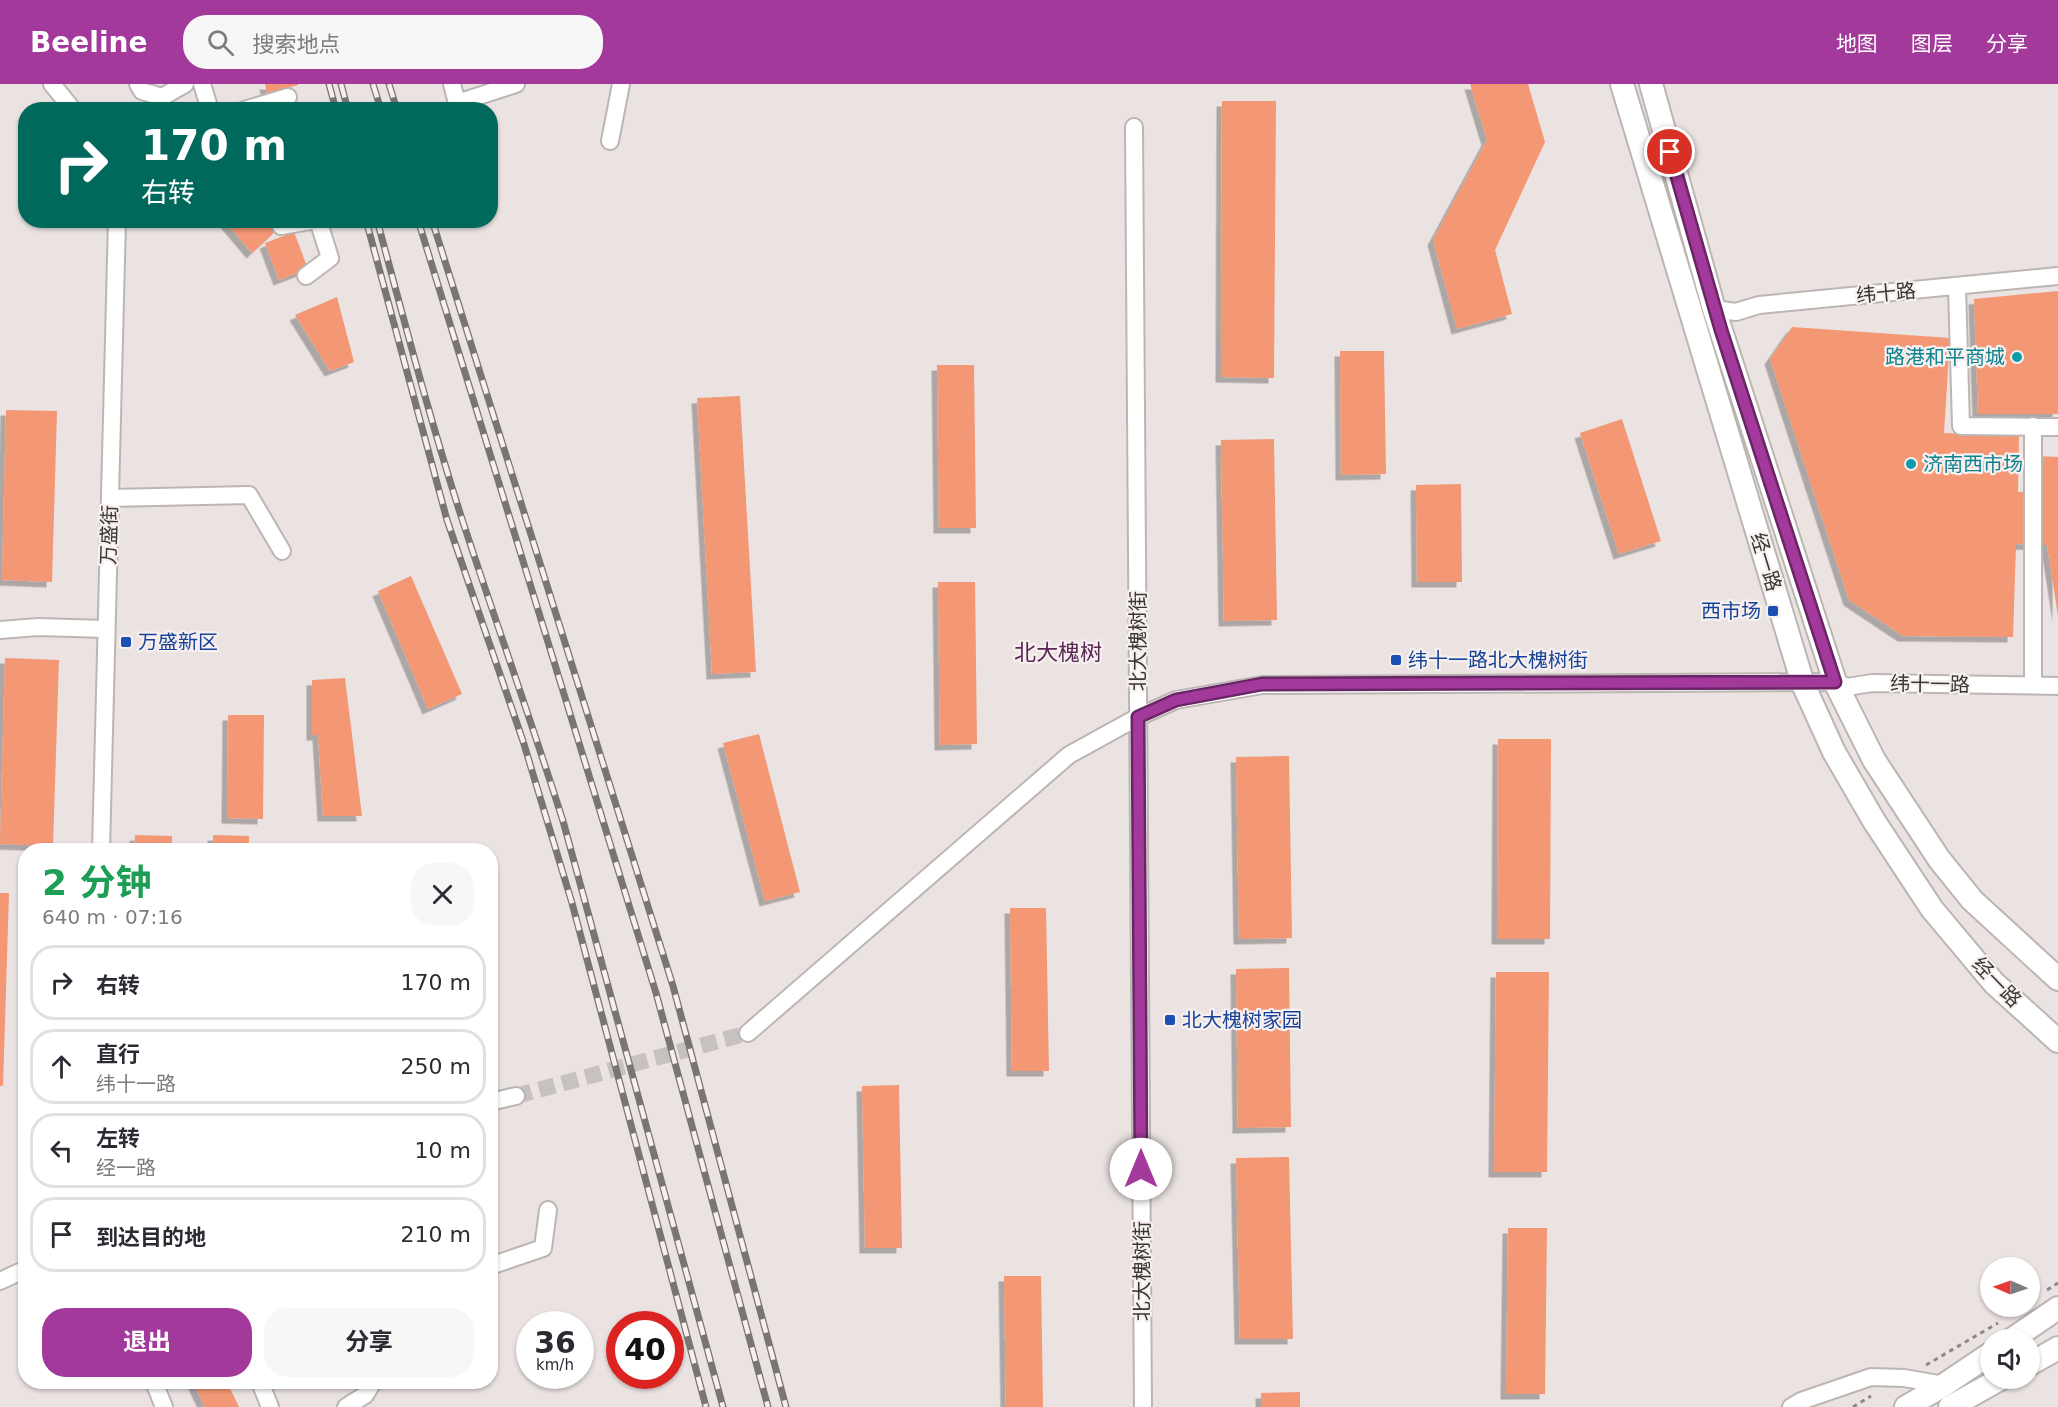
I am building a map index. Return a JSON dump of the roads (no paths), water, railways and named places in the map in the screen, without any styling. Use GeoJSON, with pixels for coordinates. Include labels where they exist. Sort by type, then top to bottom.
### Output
{"type":"FeatureCollection","features":[{"type":"Feature","properties":{"kind":"main road","name":"经一路"},"geometry":{"type":"LineString","coordinates":[[1622,84],[1803,684],[1839,762],[1874,821],[1932,909],[1994,983],[2058,1041]]}},
{"type":"Feature","properties":{"kind":"main road","name":"经一路"},"geometry":{"type":"LineString","coordinates":[[1651,84],[1714,309],[1835,682],[1874,760],[1939,859],[1972,900],[2058,979]]}},
{"type":"Feature","properties":{"kind":"main road"},"geometry":{"type":"LineString","coordinates":[[2008,1329],[2058,1308]]}},
{"type":"Feature","properties":{"kind":"main road"},"geometry":{"type":"LineString","coordinates":[[2040,1358],[2058,1348]]}},
{"type":"Feature","properties":{"kind":"main road"},"geometry":{"type":"LineString","coordinates":[[1947,1396],[1980,1364]]}},
{"type":"Feature","properties":{"kind":"main road"},"geometry":{"type":"LineString","coordinates":[[1906,1407],[1980,1385]]}},
{"type":"Feature","properties":{"kind":"street"},"geometry":{"type":"LineString","coordinates":[[52,84],[67,102]]}},
{"type":"Feature","properties":{"kind":"street"},"geometry":{"type":"LineString","coordinates":[[138,84],[142,92],[162,97],[185,84]]}},
{"type":"Feature","properties":{"kind":"street"},"geometry":{"type":"LineString","coordinates":[[202,84],[208,102]]}},
{"type":"Feature","properties":{"kind":"street"},"geometry":{"type":"LineString","coordinates":[[452,84],[457,102]]}},
{"type":"Feature","properties":{"kind":"street"},"geometry":{"type":"LineString","coordinates":[[469,102],[516,84]]}},
{"type":"Feature","properties":{"kind":"street"},"geometry":{"type":"LineString","coordinates":[[610,141],[621,84]]}},
{"type":"Feature","properties":{"kind":"street"},"geometry":{"type":"LineString","coordinates":[[271,102],[288,97]]}},
{"type":"Feature","properties":{"kind":"street","name":"北大槐树街"},"geometry":{"type":"LineString","coordinates":[[1134,127],[1143,1407]]}},
{"type":"Feature","properties":{"kind":"street","name":"万盛街"},"geometry":{"type":"LineString","coordinates":[[101,843],[117,228]]}},
{"type":"Feature","properties":{"kind":"street"},"geometry":{"type":"LineString","coordinates":[[306,276],[330,258],[320,228]]}},
{"type":"Feature","properties":{"kind":"street","name":"纬十路"},"geometry":{"type":"LineString","coordinates":[[1714,309],[1736,312],[1759,305],[2058,276]]}},
{"type":"Feature","properties":{"kind":"street"},"geometry":{"type":"LineString","coordinates":[[1957,286],[1961,426],[2058,427]]}},
{"type":"Feature","properties":{"kind":"street"},"geometry":{"type":"LineString","coordinates":[[2033,426],[2033,685]]}},
{"type":"Feature","properties":{"kind":"street"},"geometry":{"type":"LineString","coordinates":[[110,498],[249,495],[282,551]]}},
{"type":"Feature","properties":{"kind":"street"},"geometry":{"type":"LineString","coordinates":[[0,630],[38,627],[106,629]]}},
{"type":"Feature","properties":{"kind":"street","name":"纬十一路"},"geometry":{"type":"LineString","coordinates":[[748,1033],[1069,755],[1138,717],[1176,700],[1262,684],[1803,684],[1835,682],[1847,687],[1872,683],[2058,686]]}},
{"type":"Feature","properties":{"kind":"street"},"geometry":{"type":"LineString","coordinates":[[498,1100],[516,1096]]}},
{"type":"Feature","properties":{"kind":"street"},"geometry":{"type":"LineString","coordinates":[[498,1262],[543,1248],[548,1210]]}},
{"type":"Feature","properties":{"kind":"street"},"geometry":{"type":"LineString","coordinates":[[0,1281],[18,1273]]}},
{"type":"Feature","properties":{"kind":"street"},"geometry":{"type":"LineString","coordinates":[[1791,1407],[1801,1401],[1871,1377],[1904,1378],[1947,1396]]}},
{"type":"Feature","properties":{"kind":"street"},"geometry":{"type":"LineString","coordinates":[[157,1389],[164,1407]]}},
{"type":"Feature","properties":{"kind":"street"},"geometry":{"type":"LineString","coordinates":[[263,1389],[270,1407]]}},
{"type":"Feature","properties":{"kind":"street"},"geometry":{"type":"LineString","coordinates":[[346,1407],[365,1395],[369,1389]]}},
{"type":"Feature","properties":{"kind":"tunnel"},"geometry":{"type":"LineString","coordinates":[[516,1096],[748,1033]]}},
{"type":"Feature","properties":{"kind":"railway"},"geometry":{"type":"LineString","coordinates":[[329,84],[334,102]]}},
{"type":"Feature","properties":{"kind":"railway"},"geometry":{"type":"LineString","coordinates":[[341,84],[346,102]]}},
{"type":"Feature","properties":{"kind":"railway"},"geometry":{"type":"LineString","coordinates":[[373,84],[379,102]]}},
{"type":"Feature","properties":{"kind":"railway"},"geometry":{"type":"LineString","coordinates":[[389,84],[395,102]]}},
{"type":"Feature","properties":{"kind":"railway"},"geometry":{"type":"LineString","coordinates":[[368,228],[447,520],[523,741],[572,903],[706,1407]]}},
{"type":"Feature","properties":{"kind":"railway"},"geometry":{"type":"LineString","coordinates":[[379,228],[450,482],[563,821],[723,1407]]}},
{"type":"Feature","properties":{"kind":"railway"},"geometry":{"type":"LineString","coordinates":[[420,228],[656,993],[768,1407]]}},
{"type":"Feature","properties":{"kind":"railway"},"geometry":{"type":"LineString","coordinates":[[435,228],[673,986],[786,1407]]}},
{"type":"Feature","properties":{"kind":"place","name":"路港和平商城"},"geometry":{"type":"Point","coordinates":[2017,357]}},
{"type":"Feature","properties":{"kind":"place","name":"济南西市场"},"geometry":{"type":"Point","coordinates":[1911,464]}},
{"type":"Feature","properties":{"kind":"place","name":"西市场"},"geometry":{"type":"Point","coordinates":[1773,611]}},
{"type":"Feature","properties":{"kind":"place","name":"万盛新区"},"geometry":{"type":"Point","coordinates":[126,642]}},
{"type":"Feature","properties":{"kind":"place","name":"纬十一路北大槐树街"},"geometry":{"type":"Point","coordinates":[1396,660]}},
{"type":"Feature","properties":{"kind":"place","name":"北大槐树家园"},"geometry":{"type":"Point","coordinates":[1170,1020]}},
{"type":"Feature","properties":{"kind":"district","name":"北大槐树"},"geometry":{"type":"Point","coordinates":[1058,652]}}]}
